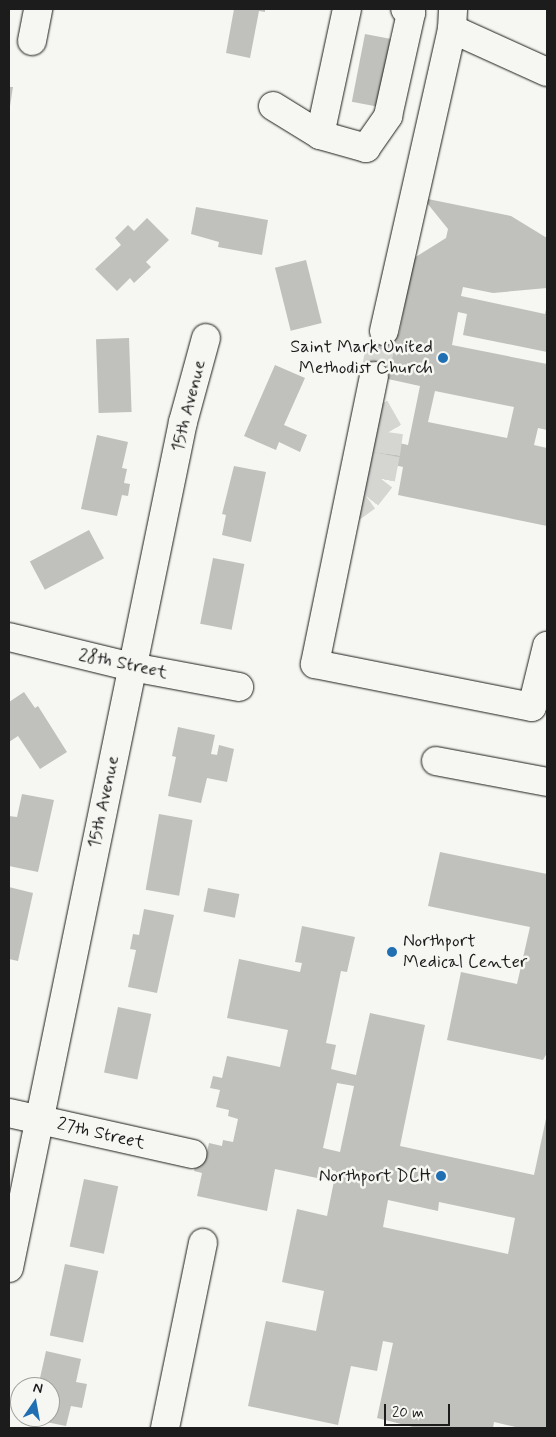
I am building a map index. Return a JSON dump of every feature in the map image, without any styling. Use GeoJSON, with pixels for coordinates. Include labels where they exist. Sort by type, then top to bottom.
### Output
{"type":"FeatureCollection","features":[{"type":"Feature","properties":{"kind":"street"},"geometry":{"type":"LineString","coordinates":[[32,41],[38,9]]}},
{"type":"Feature","properties":{"kind":"street"},"geometry":{"type":"LineString","coordinates":[[320,135],[347,9]]}},
{"type":"Feature","properties":{"kind":"street"},"geometry":{"type":"LineString","coordinates":[[273,106],[320,135],[366,148],[388,116],[412,13],[404,9]]}},
{"type":"Feature","properties":{"kind":"street"},"geometry":{"type":"LineString","coordinates":[[384,331],[453,19],[547,72]]}},
{"type":"Feature","properties":{"kind":"street","name":"15th Avenue"},"geometry":{"type":"LineString","coordinates":[[9,1268],[183,422],[206,338]]}},
{"type":"Feature","properties":{"kind":"street"},"geometry":{"type":"LineString","coordinates":[[374,376],[315,664],[532,707],[547,646]]}},
{"type":"Feature","properties":{"kind":"street","name":"28th Street"},"geometry":{"type":"LineString","coordinates":[[9,637],[132,667],[239,687]]}},
{"type":"Feature","properties":{"kind":"street"},"geometry":{"type":"LineString","coordinates":[[436,761],[547,782]]}},
{"type":"Feature","properties":{"kind":"street","name":"27th Street"},"geometry":{"type":"LineString","coordinates":[[9,1113],[192,1154]]}},
{"type":"Feature","properties":{"kind":"street"},"geometry":{"type":"LineString","coordinates":[[165,1428],[203,1243]]}},
{"type":"Feature","properties":{"kind":"building"},"geometry":{"type":"Polygon","coordinates":[[[234,9],[265,9],[265,12],[259,11],[250,58],[226,53],[234,9]]]}},
{"type":"Feature","properties":{"kind":"building"},"geometry":{"type":"Polygon","coordinates":[[[365,34],[400,41],[387,109],[352,102],[365,34]]]}},
{"type":"Feature","properties":{"kind":"building"},"geometry":{"type":"Polygon","coordinates":[[[9,87],[13,87],[10,106],[9,106],[9,87]]]}},
{"type":"Feature","properties":{"kind":"building","name":"Saint Mark United Methodist Church"},"geometry":{"type":"Polygon","coordinates":[[[423,198],[511,216],[547,238],[547,288],[493,293],[463,287],[461,296],[545,314],[547,305],[547,352],[463,335],[467,314],[458,312],[452,345],[547,364],[547,430],[538,428],[534,445],[547,448],[547,526],[398,495],[403,467],[372,460],[377,438],[408,445],[420,386],[365,374],[375,329],[399,334],[414,258],[446,238],[448,229],[423,198]],[[435,391],[428,422],[507,438],[514,407],[435,391]]]}},
{"type":"Feature","properties":{"kind":"building"},"geometry":{"type":"Polygon","coordinates":[[[196,207],[268,220],[262,255],[218,247],[219,242],[191,234],[196,207]]]}},
{"type":"Feature","properties":{"kind":"building"},"geometry":{"type":"Polygon","coordinates":[[[147,218],[169,240],[146,262],[151,267],[134,283],[130,278],[117,291],[95,269],[121,245],[115,238],[128,225],[134,231],[147,218]]]}},
{"type":"Feature","properties":{"kind":"building"},"geometry":{"type":"Polygon","coordinates":[[[306,260],[322,323],[291,331],[275,268],[306,260]]]}},
{"type":"Feature","properties":{"kind":"building"},"geometry":{"type":"Polygon","coordinates":[[[129,338],[132,412],[99,413],[96,339],[129,338]]]}},
{"type":"Feature","properties":{"kind":"building"},"geometry":{"type":"Polygon","coordinates":[[[275,365],[305,378],[284,425],[307,435],[300,452],[279,442],[276,450],[244,436],[275,365]]]}},
{"type":"Feature","properties":{"kind":"building"},"geometry":{"type":"Polygon","coordinates":[[[97,435],[128,442],[122,468],[127,469],[124,483],[130,484],[128,496],[122,495],[117,516],[81,509],[97,435]]]}},
{"type":"Feature","properties":{"kind":"building"},"geometry":{"type":"Polygon","coordinates":[[[234,466],[266,472],[251,542],[222,535],[226,515],[222,514],[234,466]]]}},
{"type":"Feature","properties":{"kind":"building"},"geometry":{"type":"Polygon","coordinates":[[[89,530],[104,558],[45,590],[30,561],[89,530]]]}},
{"type":"Feature","properties":{"kind":"building"},"geometry":{"type":"Polygon","coordinates":[[[213,558],[244,564],[232,630],[200,624],[213,558]]]}},
{"type":"Feature","properties":{"kind":"building"},"geometry":{"type":"Polygon","coordinates":[[[24,692],[35,708],[38,706],[67,752],[40,769],[18,736],[9,742],[9,702],[24,692]]]}},
{"type":"Feature","properties":{"kind":"building"},"geometry":{"type":"Polygon","coordinates":[[[178,727],[215,735],[211,754],[217,755],[219,745],[234,749],[227,782],[207,778],[201,803],[168,796],[176,757],[172,756],[178,727]]]}},
{"type":"Feature","properties":{"kind":"building"},"geometry":{"type":"Polygon","coordinates":[[[22,794],[54,800],[38,872],[9,866],[9,816],[17,817],[22,794]]]}},
{"type":"Feature","properties":{"kind":"building"},"geometry":{"type":"Polygon","coordinates":[[[159,814],[192,820],[179,896],[146,890],[159,814]]]}},
{"type":"Feature","properties":{"kind":"building"},"geometry":{"type":"Polygon","coordinates":[[[440,852],[547,874],[547,1053],[543,1060],[447,1040],[461,972],[517,984],[530,927],[428,906],[440,852]]]}},
{"type":"Feature","properties":{"kind":"building"},"geometry":{"type":"Polygon","coordinates":[[[9,887],[33,893],[18,961],[9,959],[9,887]]]}},
{"type":"Feature","properties":{"kind":"building"},"geometry":{"type":"Polygon","coordinates":[[[208,888],[239,894],[235,918],[203,912],[208,888]]]}},
{"type":"Feature","properties":{"kind":"building"},"geometry":{"type":"Polygon","coordinates":[[[144,909],[174,915],[157,993],[128,987],[136,950],[130,949],[133,934],[139,935],[144,909]]]}},
{"type":"Feature","properties":{"kind":"building","name":"Northport DCH"},"geometry":{"type":"Polygon","coordinates":[[[302,926],[355,937],[347,972],[341,971],[326,1043],[336,1045],[331,1069],[356,1075],[370,1013],[425,1025],[400,1146],[534,1175],[547,1114],[547,1428],[520,1428],[494,1422],[493,1428],[417,1428],[377,1418],[393,1343],[383,1341],[377,1371],[351,1366],[338,1425],[248,1406],[266,1321],[316,1331],[324,1291],[282,1282],[297,1209],[327,1216],[336,1171],[319,1167],[317,1178],[275,1169],[267,1211],[197,1196],[202,1173],[194,1171],[197,1159],[205,1161],[209,1143],[222,1146],[223,1140],[233,1142],[238,1119],[228,1116],[229,1110],[216,1107],[220,1090],[210,1088],[213,1076],[222,1078],[227,1056],[280,1067],[288,1030],[227,1018],[239,959],[300,972],[302,963],[295,962],[302,926]],[[337,1083],[323,1148],[340,1152],[354,1086],[337,1083]],[[388,1200],[383,1227],[508,1254],[515,1218],[439,1202],[438,1211],[388,1200]]]}},
{"type":"Feature","properties":{"kind":"building"},"geometry":{"type":"Polygon","coordinates":[[[118,1007],[151,1014],[137,1080],[104,1073],[118,1007]]]}},
{"type":"Feature","properties":{"kind":"building"},"geometry":{"type":"Polygon","coordinates":[[[84,1179],[118,1186],[104,1254],[70,1246],[84,1179]]]}},
{"type":"Feature","properties":{"kind":"building"},"geometry":{"type":"Polygon","coordinates":[[[65,1264],[98,1271],[83,1342],[50,1335],[65,1264]]]}},
{"type":"Feature","properties":{"kind":"building"},"geometry":{"type":"Polygon","coordinates":[[[46,1351],[81,1359],[76,1382],[87,1384],[82,1408],[71,1406],[66,1426],[60,1425],[60,1377],[40,1377],[46,1351]]]}},
{"type":"Feature","properties":{"kind":"tunnel"},"geometry":{"type":"LineString","coordinates":[[374,376],[384,331]]}},
{"type":"Feature","properties":{"kind":"tunnel"},"geometry":{"type":"LineString","coordinates":[[345,513],[367,497],[381,479],[389,432],[369,397]]}},
{"type":"Feature","properties":{"kind":"place","name":"Saint Mark United Methodist Church"},"geometry":{"type":"Point","coordinates":[443,358]}},
{"type":"Feature","properties":{"kind":"place","name":"Northport Medical Center"},"geometry":{"type":"Point","coordinates":[392,952]}},
{"type":"Feature","properties":{"kind":"place","name":"Northport DCH"},"geometry":{"type":"Point","coordinates":[441,1176]}}]}
